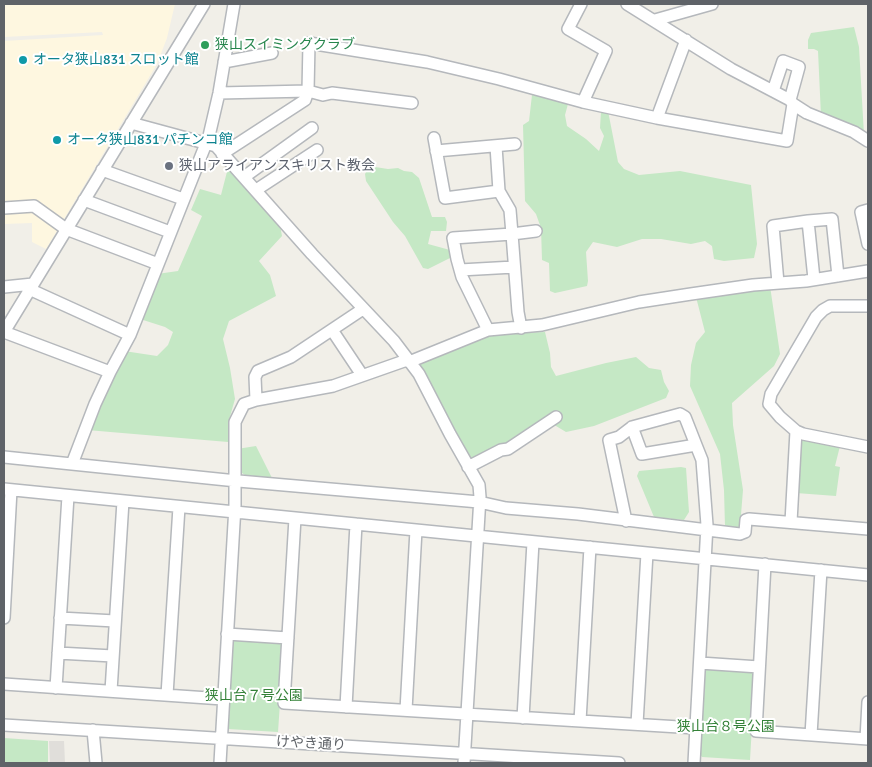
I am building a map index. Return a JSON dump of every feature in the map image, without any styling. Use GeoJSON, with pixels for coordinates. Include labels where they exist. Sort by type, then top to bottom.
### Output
{"type":"FeatureCollection","features":[{"type":"Feature","properties":{"kind":"street"},"geometry":{"type":"LineString","coordinates":[[110,372],[4,332],[204,4]]}},
{"type":"Feature","properties":{"kind":"street"},"geometry":{"type":"LineString","coordinates":[[72,464],[95,404],[130,334],[209,136],[234,4]]}},
{"type":"Feature","properties":{"kind":"street"},"geometry":{"type":"LineString","coordinates":[[581,4],[568,29],[606,51],[582,102]]}},
{"type":"Feature","properties":{"kind":"street"},"geometry":{"type":"LineString","coordinates":[[627,4],[731,69],[773,91],[819,119],[854,132],[868,141]]}},
{"type":"Feature","properties":{"kind":"street"},"geometry":{"type":"LineString","coordinates":[[655,20],[667,10],[712,4]]}},
{"type":"Feature","properties":{"kind":"street"},"geometry":{"type":"LineString","coordinates":[[658,118],[686,40]]}},
{"type":"Feature","properties":{"kind":"street"},"geometry":{"type":"LineString","coordinates":[[222,154],[305,100],[308,91],[309,43],[427,62],[499,79],[582,102],[787,142],[792,102],[800,66],[783,61],[773,91]]}},
{"type":"Feature","properties":{"kind":"street"},"geometry":{"type":"LineString","coordinates":[[224,62],[272,53]]}},
{"type":"Feature","properties":{"kind":"street"},"geometry":{"type":"LineString","coordinates":[[218,93],[308,91],[323,95],[332,92],[412,103]]}},
{"type":"Feature","properties":{"kind":"street"},"geometry":{"type":"LineString","coordinates":[[131,123],[216,146],[362,309],[394,341],[419,374],[479,485],[464,758]]}},
{"type":"Feature","properties":{"kind":"street"},"geometry":{"type":"LineString","coordinates":[[244,177],[312,128]]}},
{"type":"Feature","properties":{"kind":"street"},"geometry":{"type":"LineString","coordinates":[[434,138],[445,198],[498,191]]}},
{"type":"Feature","properties":{"kind":"street"},"geometry":{"type":"LineString","coordinates":[[436,151],[515,144]]}},
{"type":"Feature","properties":{"kind":"street"},"geometry":{"type":"LineString","coordinates":[[496,146],[498,191],[510,210],[521,328]]}},
{"type":"Feature","properties":{"kind":"street"},"geometry":{"type":"LineString","coordinates":[[256,190],[317,150]]}},
{"type":"Feature","properties":{"kind":"street"},"geometry":{"type":"LineString","coordinates":[[102,170],[183,199]]}},
{"type":"Feature","properties":{"kind":"street"},"geometry":{"type":"LineString","coordinates":[[84,200],[170,232]]}},
{"type":"Feature","properties":{"kind":"street"},"geometry":{"type":"LineString","coordinates":[[4,208],[34,206],[66,230],[158,264]]}},
{"type":"Feature","properties":{"kind":"street"},"geometry":{"type":"LineString","coordinates":[[868,210],[861,212],[868,244]]}},
{"type":"Feature","properties":{"kind":"street"},"geometry":{"type":"LineString","coordinates":[[778,283],[772,226],[808,221],[832,219],[838,276]]}},
{"type":"Feature","properties":{"kind":"street"},"geometry":{"type":"LineString","coordinates":[[808,221],[814,279]]}},
{"type":"Feature","properties":{"kind":"street"},"geometry":{"type":"LineString","coordinates":[[488,330],[460,270],[453,238],[536,231]]}},
{"type":"Feature","properties":{"kind":"street"},"geometry":{"type":"LineString","coordinates":[[460,270],[514,267]]}},
{"type":"Feature","properties":{"kind":"street"},"geometry":{"type":"LineString","coordinates":[[220,763],[234,512],[235,422],[244,404],[256,400],[333,386],[408,361],[488,330],[521,328],[567,320],[639,302],[868,271]]}},
{"type":"Feature","properties":{"kind":"street"},"geometry":{"type":"LineString","coordinates":[[4,287],[31,287],[130,334]]}},
{"type":"Feature","properties":{"kind":"street"},"geometry":{"type":"LineString","coordinates":[[868,306],[830,306],[816,316],[769,399],[771,408],[796,431],[868,447]]}},
{"type":"Feature","properties":{"kind":"street"},"geometry":{"type":"LineString","coordinates":[[256,400],[254,377],[258,371],[292,357],[362,309]]}},
{"type":"Feature","properties":{"kind":"street"},"geometry":{"type":"LineString","coordinates":[[332,330],[362,375]]}},
{"type":"Feature","properties":{"kind":"street"},"geometry":{"type":"LineString","coordinates":[[626,521],[609,440],[619,437],[632,427],[680,414],[685,417],[702,460],[707,530],[694,763]]}},
{"type":"Feature","properties":{"kind":"street"},"geometry":{"type":"LineString","coordinates":[[468,467],[501,450],[508,449],[556,417]]}},
{"type":"Feature","properties":{"kind":"street"},"geometry":{"type":"LineString","coordinates":[[632,427],[642,454],[696,445]]}},
{"type":"Feature","properties":{"kind":"street"},"geometry":{"type":"LineString","coordinates":[[791,522],[796,431]]}},
{"type":"Feature","properties":{"kind":"street"},"geometry":{"type":"LineString","coordinates":[[4,457],[235,481],[479,502],[506,508],[561,512],[742,534],[745,532],[748,519],[868,529]]}},
{"type":"Feature","properties":{"kind":"street"},"geometry":{"type":"LineString","coordinates":[[4,618],[8,490],[868,575]]}},
{"type":"Feature","properties":{"kind":"street"},"geometry":{"type":"LineString","coordinates":[[56,688],[68,496]]}},
{"type":"Feature","properties":{"kind":"street"},"geometry":{"type":"LineString","coordinates":[[111,691],[123,502]]}},
{"type":"Feature","properties":{"kind":"street"},"geometry":{"type":"LineString","coordinates":[[167,695],[179,507]]}},
{"type":"Feature","properties":{"kind":"street"},"geometry":{"type":"LineString","coordinates":[[295,518],[284,703],[696,728]]}},
{"type":"Feature","properties":{"kind":"street"},"geometry":{"type":"LineString","coordinates":[[346,707],[356,524]]}},
{"type":"Feature","properties":{"kind":"street"},"geometry":{"type":"LineString","coordinates":[[406,710],[416,530]]}},
{"type":"Feature","properties":{"kind":"street"},"geometry":{"type":"LineString","coordinates":[[522,718],[533,542]]}},
{"type":"Feature","properties":{"kind":"street"},"geometry":{"type":"LineString","coordinates":[[580,721],[590,547]]}},
{"type":"Feature","properties":{"kind":"street"},"geometry":{"type":"LineString","coordinates":[[637,724],[647,553]]}},
{"type":"Feature","properties":{"kind":"street"},"geometry":{"type":"LineString","coordinates":[[765,564],[756,731],[867,739],[868,702]]}},
{"type":"Feature","properties":{"kind":"street"},"geometry":{"type":"LineString","coordinates":[[811,735],[821,570]]}},
{"type":"Feature","properties":{"kind":"street"},"geometry":{"type":"LineString","coordinates":[[60,618],[115,621]]}},
{"type":"Feature","properties":{"kind":"street"},"geometry":{"type":"LineString","coordinates":[[227,634],[288,638]]}},
{"type":"Feature","properties":{"kind":"street"},"geometry":{"type":"LineString","coordinates":[[58,653],[113,656]]}},
{"type":"Feature","properties":{"kind":"street"},"geometry":{"type":"LineString","coordinates":[[700,663],[759,667]]}},
{"type":"Feature","properties":{"kind":"street"},"geometry":{"type":"LineString","coordinates":[[4,684],[223,700]]}},
{"type":"Feature","properties":{"kind":"street","name":"けやき通り"},"geometry":{"type":"LineString","coordinates":[[4,725],[221,738],[464,758],[619,763]]}},
{"type":"Feature","properties":{"kind":"street"},"geometry":{"type":"LineString","coordinates":[[93,730],[96,763]]}},
{"type":"Feature","properties":{"kind":"shaded area"},"geometry":{"type":"Polygon","coordinates":[[[4,4],[175,4],[167,38],[157,64],[46,249],[32,242],[32,223],[4,224],[4,41],[103,35],[102,32],[4,37],[4,4]]]}},
{"type":"Feature","properties":{"kind":"shaded area"},"geometry":{"type":"Polygon","coordinates":[[[49,741],[64,741],[65,763],[50,763],[49,741]]]}},
{"type":"Feature","properties":{"kind":"green space"},"geometry":{"type":"Polygon","coordinates":[[[854,27],[859,47],[864,135],[821,116],[818,51],[808,49],[808,40],[811,33],[854,27]]]}},
{"type":"Feature","properties":{"kind":"green space"},"geometry":{"type":"Polygon","coordinates":[[[532,95],[555,99],[568,104],[565,115],[567,126],[599,151],[604,136],[600,128],[601,111],[608,111],[618,162],[624,169],[639,175],[680,171],[751,185],[757,244],[754,258],[724,261],[714,259],[712,246],[705,241],[691,244],[661,239],[642,239],[617,247],[593,242],[586,252],[587,286],[555,293],[550,291],[549,263],[542,260],[541,228],[536,214],[525,201],[523,125],[529,121],[532,95]]]}},
{"type":"Feature","properties":{"kind":"green space"},"geometry":{"type":"Polygon","coordinates":[[[229,164],[279,220],[282,236],[259,261],[270,275],[276,296],[229,321],[223,339],[235,399],[229,420],[228,442],[87,430],[124,351],[157,356],[168,345],[173,332],[165,327],[140,319],[157,274],[178,271],[202,216],[191,210],[200,189],[221,195],[229,164]]]}},
{"type":"Feature","properties":{"kind":"green space"},"geometry":{"type":"Polygon","coordinates":[[[375,167],[398,168],[412,172],[419,178],[432,217],[445,217],[447,222],[446,231],[431,231],[428,244],[450,250],[452,257],[428,269],[423,268],[405,236],[393,222],[366,181],[365,174],[368,169],[375,167]]]}},
{"type":"Feature","properties":{"kind":"green space"},"geometry":{"type":"Polygon","coordinates":[[[770,286],[780,354],[774,366],[732,403],[733,425],[743,490],[740,527],[736,529],[725,527],[724,490],[720,454],[690,386],[691,365],[696,343],[705,332],[696,297],[770,286]]]}},
{"type":"Feature","properties":{"kind":"green space"},"geometry":{"type":"Polygon","coordinates":[[[545,332],[551,367],[556,376],[636,357],[649,368],[661,370],[669,391],[666,398],[594,426],[566,432],[556,426],[539,423],[506,445],[471,462],[417,362],[492,334],[545,332]]]}},
{"type":"Feature","properties":{"kind":"green space"},"geometry":{"type":"Polygon","coordinates":[[[801,437],[840,446],[835,466],[840,467],[836,496],[796,493],[801,437]]]}},
{"type":"Feature","properties":{"kind":"green space"},"geometry":{"type":"Polygon","coordinates":[[[256,446],[272,478],[245,475],[239,471],[237,449],[256,446]]]}},
{"type":"Feature","properties":{"kind":"green space"},"geometry":{"type":"Polygon","coordinates":[[[686,468],[689,512],[684,520],[654,517],[637,476],[639,471],[686,468]]]}},
{"type":"Feature","properties":{"kind":"green space","name":"狭山台７号公園"},"geometry":{"type":"Polygon","coordinates":[[[234,638],[280,641],[284,644],[278,732],[228,729],[225,725],[230,641],[234,638]]]}},
{"type":"Feature","properties":{"kind":"green space","name":"狭山台８号公園"},"geometry":{"type":"Polygon","coordinates":[[[706,667],[752,670],[755,674],[750,760],[702,757],[698,752],[704,669],[706,667]]]}},
{"type":"Feature","properties":{"kind":"green space"},"geometry":{"type":"Polygon","coordinates":[[[4,738],[48,741],[48,763],[4,763],[4,738]]]}},
{"type":"Feature","properties":{"kind":"place","name":"狭山スイミングクラブ"},"geometry":{"type":"Point","coordinates":[205,45]}},
{"type":"Feature","properties":{"kind":"place","name":"オータ狭山831 スロット館"},"geometry":{"type":"Point","coordinates":[23,60]}},
{"type":"Feature","properties":{"kind":"place","name":"オータ狭山831 パチンコ館"},"geometry":{"type":"Point","coordinates":[57,140]}},
{"type":"Feature","properties":{"kind":"place","name":"狭山アライアンスキリスト教会"},"geometry":{"type":"Point","coordinates":[169,166]}}]}
